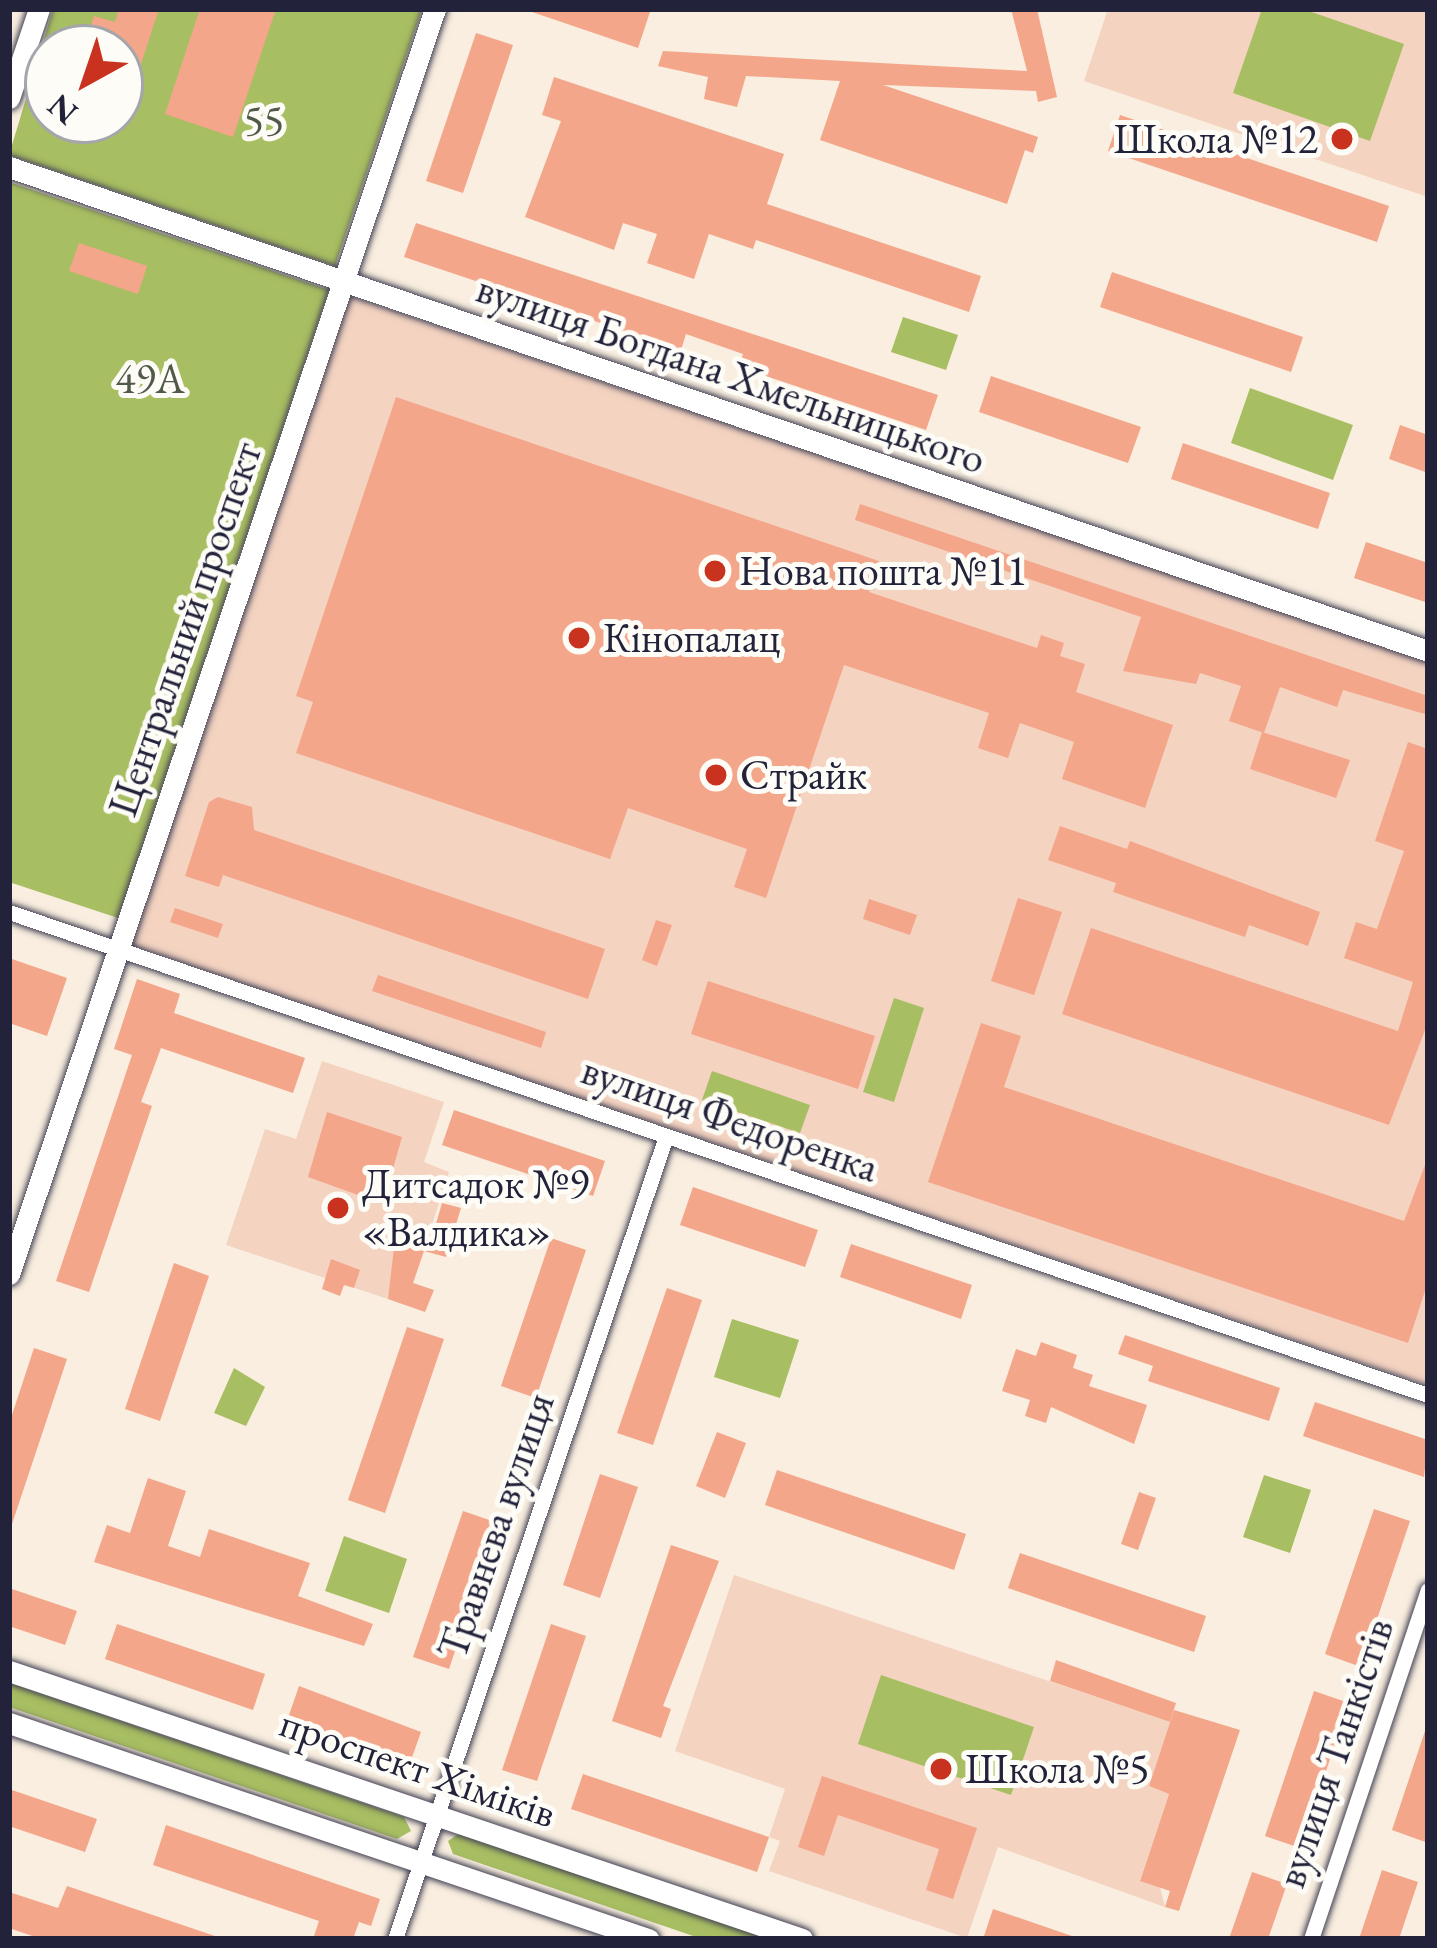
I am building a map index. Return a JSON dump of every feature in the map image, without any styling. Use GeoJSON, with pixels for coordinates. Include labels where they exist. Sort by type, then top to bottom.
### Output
{"type":"FeatureCollection","features":[{"type":"Feature","properties":{"kind":"street"},"geometry":{"type":"LineString","coordinates":[[9,98],[39,9]]}},
{"type":"Feature","properties":{"kind":"street","name":"Центральний проспект"},"geometry":{"type":"LineString","coordinates":[[9,1274],[435,9]]}},
{"type":"Feature","properties":{"kind":"street","name":"вулиця Богдана Хмельницького"},"geometry":{"type":"LineString","coordinates":[[9,167],[1428,651]]}},
{"type":"Feature","properties":{"kind":"street","name":"вулиця Федоренка"},"geometry":{"type":"LineString","coordinates":[[9,912],[1428,1395]]}},
{"type":"Feature","properties":{"kind":"street","name":"Травнева вулиця"},"geometry":{"type":"LineString","coordinates":[[394,1939],[666,1136]]}},
{"type":"Feature","properties":{"kind":"street","name":"вулиця Танкістів"},"geometry":{"type":"LineString","coordinates":[[1311,1939],[1428,1590]]}},
{"type":"Feature","properties":{"kind":"street","name":"проспект Хіміків"},"geometry":{"type":"LineString","coordinates":[[9,1671],[802,1939]]}},
{"type":"Feature","properties":{"kind":"street","name":"проспект Хіміків"},"geometry":{"type":"LineString","coordinates":[[9,1723],[648,1939]]}},
{"type":"Feature","properties":{"kind":"shaded area","name":"Школа №12"},"geometry":{"type":"Polygon","coordinates":[[[1108,9],[1428,9],[1428,197],[1084,81],[1108,9]]]}},
{"type":"Feature","properties":{"kind":"shaded area"},"geometry":{"type":"Polygon","coordinates":[[[349,296],[1428,662],[1428,1385],[130,945],[349,296]]]}},
{"type":"Feature","properties":{"kind":"shaded area","name":"Дитсадок №9 «Валдика»"},"geometry":{"type":"Polygon","coordinates":[[[322,1061],[444,1102],[424,1162],[449,1172],[406,1305],[226,1245],[265,1129],[296,1139],[322,1061]]]}},
{"type":"Feature","properties":{"kind":"shaded area","name":"Школа №5"},"geometry":{"type":"Polygon","coordinates":[[[734,1575],[1170,1722],[1149,1786],[1169,1794],[1140,1880],[1160,1887],[1165,1907],[998,1847],[967,1938],[769,1871],[780,1841],[769,1837],[785,1789],[675,1751],[734,1575]]]}},
{"type":"Feature","properties":{"kind":"green space","name":"55"},"geometry":{"type":"Polygon","coordinates":[[[53,9],[422,9],[335,266],[9,155],[24,105],[24,144],[144,144],[144,24],[48,24],[53,9]]]}},
{"type":"Feature","properties":{"kind":"green space"},"geometry":{"type":"Polygon","coordinates":[[[1262,9],[1303,9],[1404,44],[1370,141],[1233,93],[1262,9]]]}},
{"type":"Feature","properties":{"kind":"green space","name":"49А"},"geometry":{"type":"Polygon","coordinates":[[[9,182],[329,290],[118,918],[9,882],[9,182]]]}},
{"type":"Feature","properties":{"kind":"green space"},"geometry":{"type":"Polygon","coordinates":[[[903,317],[958,335],[946,370],[891,352],[903,317]]]}},
{"type":"Feature","properties":{"kind":"green space"},"geometry":{"type":"Polygon","coordinates":[[[1250,388],[1353,425],[1333,480],[1231,443],[1250,388]]]}},
{"type":"Feature","properties":{"kind":"green space"},"geometry":{"type":"Polygon","coordinates":[[[894,998],[924,1008],[894,1102],[863,1092],[894,998]]]}},
{"type":"Feature","properties":{"kind":"green space"},"geometry":{"type":"Polygon","coordinates":[[[712,1071],[810,1105],[800,1133],[702,1100],[712,1071]]]}},
{"type":"Feature","properties":{"kind":"green space"},"geometry":{"type":"Polygon","coordinates":[[[732,1319],[799,1340],[780,1398],[714,1377],[732,1319]]]}},
{"type":"Feature","properties":{"kind":"green space"},"geometry":{"type":"Polygon","coordinates":[[[234,1368],[265,1387],[246,1426],[214,1413],[234,1368]]]}},
{"type":"Feature","properties":{"kind":"green space"},"geometry":{"type":"Polygon","coordinates":[[[1264,1475],[1311,1490],[1290,1553],[1243,1537],[1264,1475]]]}},
{"type":"Feature","properties":{"kind":"green space"},"geometry":{"type":"Polygon","coordinates":[[[344,1536],[407,1559],[389,1613],[325,1591],[344,1536]]]}},
{"type":"Feature","properties":{"kind":"green space"},"geometry":{"type":"Polygon","coordinates":[[[881,1675],[1034,1727],[1011,1795],[858,1744],[881,1675]]]}},
{"type":"Feature","properties":{"kind":"green space"},"geometry":{"type":"Polygon","coordinates":[[[9,1683],[404,1817],[411,1831],[397,1839],[9,1707],[9,1683]]]}},
{"type":"Feature","properties":{"kind":"green space"},"geometry":{"type":"Polygon","coordinates":[[[460,1833],[772,1939],[702,1939],[453,1854],[448,1841],[460,1833]]]}},
{"type":"Feature","properties":{"kind":"building"},"geometry":{"type":"Polygon","coordinates":[[[119,9],[159,9],[144,55],[144,24],[91,24],[94,16],[115,22],[119,9]]]}},
{"type":"Feature","properties":{"kind":"building"},"geometry":{"type":"Polygon","coordinates":[[[200,9],[276,9],[233,137],[165,114],[200,9]]]}},
{"type":"Feature","properties":{"kind":"building"},"geometry":{"type":"Polygon","coordinates":[[[1011,9],[1037,9],[1057,97],[1038,102],[1036,91],[883,85],[1038,137],[1033,153],[1025,150],[1007,204],[820,140],[840,81],[746,76],[737,107],[704,99],[708,77],[658,66],[663,51],[1027,71],[1011,9]]]}},
{"type":"Feature","properties":{"kind":"building"},"geometry":{"type":"Polygon","coordinates":[[[532,12],[650,12],[638,48],[532,12]]]}},
{"type":"Feature","properties":{"kind":"building"},"geometry":{"type":"Polygon","coordinates":[[[476,33],[513,45],[463,193],[426,181],[476,33]]]}},
{"type":"Feature","properties":{"kind":"building"},"geometry":{"type":"Polygon","coordinates":[[[554,77],[784,154],[767,204],[981,276],[969,312],[756,240],[753,249],[709,234],[694,279],[647,263],[657,234],[623,223],[614,250],[525,217],[561,121],[542,115],[554,77]]]}},
{"type":"Feature","properties":{"kind":"building"},"geometry":{"type":"Polygon","coordinates":[[[1120,115],[1389,206],[1377,242],[1108,151],[1120,115]]]}},
{"type":"Feature","properties":{"kind":"building"},"geometry":{"type":"Polygon","coordinates":[[[416,223],[938,395],[926,430],[739,367],[743,354],[686,334],[681,350],[404,257],[416,223]]]}},
{"type":"Feature","properties":{"kind":"building"},"geometry":{"type":"Polygon","coordinates":[[[79,243],[147,266],[138,294],[69,271],[79,243]]]}},
{"type":"Feature","properties":{"kind":"building"},"geometry":{"type":"Polygon","coordinates":[[[1112,272],[1303,337],[1291,372],[1100,307],[1112,272]]]}},
{"type":"Feature","properties":{"kind":"building"},"geometry":{"type":"Polygon","coordinates":[[[991,376],[1141,427],[1128,463],[979,412],[991,376]]]}},
{"type":"Feature","properties":{"kind":"building"},"geometry":{"type":"Polygon","coordinates":[[[396,397],[879,561],[869,592],[1037,648],[1041,635],[1064,643],[1060,656],[1085,664],[1076,692],[1173,725],[1145,808],[1062,779],[1074,742],[1020,723],[1008,758],[978,748],[989,713],[844,665],[766,898],[734,887],[747,849],[628,808],[610,859],[296,753],[313,702],[296,696],[396,397]]]}},
{"type":"Feature","properties":{"kind":"building"},"geometry":{"type":"Polygon","coordinates":[[[1400,425],[1428,435],[1428,473],[1389,459],[1400,425]]]}},
{"type":"Feature","properties":{"kind":"building"},"geometry":{"type":"Polygon","coordinates":[[[1183,443],[1330,493],[1318,529],[1171,479],[1183,443]]]}},
{"type":"Feature","properties":{"kind":"building"},"geometry":{"type":"Polygon","coordinates":[[[860,504],[1428,696],[1428,715],[1343,690],[1337,707],[1280,687],[1264,733],[1229,721],[1241,686],[1200,673],[1196,684],[1123,671],[1141,617],[855,520],[860,504]]]}},
{"type":"Feature","properties":{"kind":"building"},"geometry":{"type":"Polygon","coordinates":[[[1366,542],[1428,563],[1428,603],[1354,578],[1366,542]]]}},
{"type":"Feature","properties":{"kind":"building"},"geometry":{"type":"Polygon","coordinates":[[[1262,732],[1350,760],[1336,798],[1250,769],[1262,732]]]}},
{"type":"Feature","properties":{"kind":"building"},"geometry":{"type":"Polygon","coordinates":[[[1408,742],[1428,749],[1428,1022],[1389,1125],[1062,1014],[1091,928],[1398,1031],[1413,982],[1344,958],[1356,922],[1377,929],[1404,851],[1375,841],[1408,742]]]}},
{"type":"Feature","properties":{"kind":"building"},"geometry":{"type":"Polygon","coordinates":[[[218,797],[252,807],[254,830],[605,949],[588,999],[223,875],[219,887],[185,876],[209,802],[218,797]]]}},
{"type":"Feature","properties":{"kind":"building"},"geometry":{"type":"Polygon","coordinates":[[[1060,826],[1127,849],[1130,841],[1320,912],[1308,946],[1249,925],[1245,937],[1113,892],[1116,883],[1048,860],[1060,826]]]}},
{"type":"Feature","properties":{"kind":"building"},"geometry":{"type":"Polygon","coordinates":[[[1018,898],[1062,912],[1034,995],[991,981],[1018,898]]]}},
{"type":"Feature","properties":{"kind":"building"},"geometry":{"type":"Polygon","coordinates":[[[869,899],[917,915],[910,935],[863,919],[869,899]]]}},
{"type":"Feature","properties":{"kind":"building"},"geometry":{"type":"Polygon","coordinates":[[[175,908],[223,924],[218,938],[170,922],[175,908]]]}},
{"type":"Feature","properties":{"kind":"building"},"geometry":{"type":"Polygon","coordinates":[[[656,920],[672,925],[657,966],[642,960],[656,920]]]}},
{"type":"Feature","properties":{"kind":"building"},"geometry":{"type":"Polygon","coordinates":[[[9,958],[67,978],[47,1036],[9,1023],[9,958]]]}},
{"type":"Feature","properties":{"kind":"building"},"geometry":{"type":"Polygon","coordinates":[[[378,975],[546,1032],[541,1048],[372,991],[378,975]]]}},
{"type":"Feature","properties":{"kind":"building"},"geometry":{"type":"Polygon","coordinates":[[[137,979],[180,994],[174,1013],[305,1058],[293,1093],[161,1048],[141,1102],[152,1106],[89,1292],[56,1281],[132,1055],[114,1049],[137,979]]]}},
{"type":"Feature","properties":{"kind":"building"},"geometry":{"type":"Polygon","coordinates":[[[708,981],[875,1036],[858,1089],[691,1034],[708,981]]]}},
{"type":"Feature","properties":{"kind":"building"},"geometry":{"type":"Polygon","coordinates":[[[981,1023],[1021,1036],[1004,1087],[1404,1221],[1428,1157],[1428,1282],[1408,1343],[928,1182],[981,1023]]]}},
{"type":"Feature","properties":{"kind":"building"},"geometry":{"type":"Polygon","coordinates":[[[454,1110],[605,1161],[593,1196],[442,1145],[454,1110]]]}},
{"type":"Feature","properties":{"kind":"building"},"geometry":{"type":"Polygon","coordinates":[[[327,1112],[402,1137],[383,1204],[308,1177],[327,1112]]]}},
{"type":"Feature","properties":{"kind":"building"},"geometry":{"type":"Polygon","coordinates":[[[693,1187],[818,1230],[805,1267],[680,1225],[693,1187]]]}},
{"type":"Feature","properties":{"kind":"building"},"geometry":{"type":"Polygon","coordinates":[[[442,1203],[461,1208],[446,1257],[424,1251],[413,1283],[434,1290],[425,1312],[388,1299],[397,1222],[433,1234],[442,1203]]]}},
{"type":"Feature","properties":{"kind":"building"},"geometry":{"type":"Polygon","coordinates":[[[551,1238],[586,1250],[536,1398],[501,1386],[551,1238]]]}},
{"type":"Feature","properties":{"kind":"building"},"geometry":{"type":"Polygon","coordinates":[[[851,1244],[972,1285],[961,1319],[840,1277],[851,1244]]]}},
{"type":"Feature","properties":{"kind":"building"},"geometry":{"type":"Polygon","coordinates":[[[331,1259],[360,1270],[354,1288],[344,1285],[340,1296],[322,1289],[331,1259]]]}},
{"type":"Feature","properties":{"kind":"building"},"geometry":{"type":"Polygon","coordinates":[[[174,1263],[209,1276],[160,1421],[125,1409],[174,1263]]]}},
{"type":"Feature","properties":{"kind":"building"},"geometry":{"type":"Polygon","coordinates":[[[667,1288],[702,1300],[653,1445],[617,1433],[667,1288]]]}},
{"type":"Feature","properties":{"kind":"building"},"geometry":{"type":"Polygon","coordinates":[[[407,1327],[444,1339],[385,1513],[348,1500],[407,1327]]]}},
{"type":"Feature","properties":{"kind":"building"},"geometry":{"type":"Polygon","coordinates":[[[1125,1335],[1280,1388],[1269,1421],[1148,1381],[1153,1366],[1118,1354],[1125,1335]]]}},
{"type":"Feature","properties":{"kind":"building"},"geometry":{"type":"Polygon","coordinates":[[[1041,1342],[1077,1355],[1073,1368],[1093,1375],[1089,1386],[1147,1405],[1134,1444],[1051,1407],[1046,1423],[1025,1416],[1030,1400],[1002,1391],[1016,1349],[1036,1356],[1041,1342]]]}},
{"type":"Feature","properties":{"kind":"building"},"geometry":{"type":"Polygon","coordinates":[[[34,1348],[67,1359],[12,1524],[9,1424],[34,1348]]]}},
{"type":"Feature","properties":{"kind":"building"},"geometry":{"type":"Polygon","coordinates":[[[1315,1402],[1428,1440],[1424,1477],[1303,1436],[1315,1402]]]}},
{"type":"Feature","properties":{"kind":"building"},"geometry":{"type":"Polygon","coordinates":[[[717,1432],[746,1443],[725,1498],[696,1486],[717,1432]]]}},
{"type":"Feature","properties":{"kind":"building"},"geometry":{"type":"Polygon","coordinates":[[[777,1470],[966,1534],[954,1570],[765,1505],[777,1470]]]}},
{"type":"Feature","properties":{"kind":"building"},"geometry":{"type":"Polygon","coordinates":[[[600,1474],[638,1487],[600,1598],[563,1585],[600,1474]]]}},
{"type":"Feature","properties":{"kind":"building"},"geometry":{"type":"Polygon","coordinates":[[[148,1478],[186,1491],[168,1546],[200,1557],[209,1529],[310,1563],[298,1596],[373,1624],[364,1646],[94,1562],[107,1525],[130,1533],[148,1478]]]}},
{"type":"Feature","properties":{"kind":"building"},"geometry":{"type":"Polygon","coordinates":[[[1139,1492],[1156,1498],[1138,1550],[1121,1544],[1139,1492]]]}},
{"type":"Feature","properties":{"kind":"building"},"geometry":{"type":"Polygon","coordinates":[[[1374,1509],[1410,1521],[1361,1667],[1325,1654],[1374,1509]]]}},
{"type":"Feature","properties":{"kind":"building"},"geometry":{"type":"Polygon","coordinates":[[[463,1511],[498,1523],[449,1669],[413,1657],[463,1511]]]}},
{"type":"Feature","properties":{"kind":"building"},"geometry":{"type":"Polygon","coordinates":[[[671,1545],[719,1561],[663,1706],[671,1709],[661,1738],[612,1721],[671,1545]]]}},
{"type":"Feature","properties":{"kind":"building"},"geometry":{"type":"Polygon","coordinates":[[[1020,1553],[1206,1616],[1194,1652],[1008,1588],[1020,1553]]]}},
{"type":"Feature","properties":{"kind":"building"},"geometry":{"type":"Polygon","coordinates":[[[9,1588],[77,1611],[65,1645],[9,1626],[9,1588]]]}},
{"type":"Feature","properties":{"kind":"building"},"geometry":{"type":"Polygon","coordinates":[[[117,1624],[265,1674],[253,1710],[105,1659],[117,1624]]]}},
{"type":"Feature","properties":{"kind":"building"},"geometry":{"type":"Polygon","coordinates":[[[551,1624],[586,1636],[537,1781],[502,1770],[551,1624]]]}},
{"type":"Feature","properties":{"kind":"building"},"geometry":{"type":"Polygon","coordinates":[[[1056,1660],[1176,1703],[1170,1722],[1050,1681],[1056,1660]]]}},
{"type":"Feature","properties":{"kind":"building"},"geometry":{"type":"Polygon","coordinates":[[[299,1686],[421,1732],[410,1763],[287,1721],[299,1686]]]}},
{"type":"Feature","properties":{"kind":"building"},"geometry":{"type":"Polygon","coordinates":[[[1314,1691],[1349,1703],[1300,1848],[1265,1836],[1314,1691]]]}},
{"type":"Feature","properties":{"kind":"building"},"geometry":{"type":"Polygon","coordinates":[[[1174,1710],[1240,1730],[1179,1911],[1165,1907],[1170,1891],[1140,1881],[1169,1794],[1149,1786],[1174,1710]]]}},
{"type":"Feature","properties":{"kind":"building"},"geometry":{"type":"Polygon","coordinates":[[[1428,1731],[1428,1843],[1392,1830],[1428,1731]]]}},
{"type":"Feature","properties":{"kind":"building"},"geometry":{"type":"Polygon","coordinates":[[[583,1774],[769,1837],[757,1872],[571,1809],[583,1774]]]}},
{"type":"Feature","properties":{"kind":"building"},"geometry":{"type":"Polygon","coordinates":[[[822,1776],[977,1828],[953,1899],[926,1890],[939,1849],[838,1815],[824,1856],[798,1847],[822,1776]]]}},
{"type":"Feature","properties":{"kind":"building"},"geometry":{"type":"Polygon","coordinates":[[[9,1789],[97,1819],[85,1852],[9,1826],[9,1789]]]}},
{"type":"Feature","properties":{"kind":"building"},"geometry":{"type":"Polygon","coordinates":[[[166,1825],[380,1899],[371,1926],[359,1922],[353,1939],[313,1939],[319,1921],[153,1865],[166,1825]]]}},
{"type":"Feature","properties":{"kind":"building"},"geometry":{"type":"Polygon","coordinates":[[[1382,1870],[1418,1882],[1399,1939],[1359,1939],[1382,1870]]]}},
{"type":"Feature","properties":{"kind":"building"},"geometry":{"type":"Polygon","coordinates":[[[1252,1872],[1287,1884],[1268,1939],[1229,1939],[1252,1872]]]}},
{"type":"Feature","properties":{"kind":"building"},"geometry":{"type":"Polygon","coordinates":[[[67,1886],[215,1939],[41,1939],[9,1928],[9,1892],[58,1908],[67,1886]]]}},
{"type":"Feature","properties":{"kind":"building"},"geometry":{"type":"Polygon","coordinates":[[[993,1909],[1072,1936],[1072,1939],[983,1939],[993,1909]]]}},
{"type":"Feature","properties":{"kind":"place","name":"Школа №12"},"geometry":{"type":"Point","coordinates":[1342,139]}},
{"type":"Feature","properties":{"kind":"place","name":"Нова пошта №11"},"geometry":{"type":"Point","coordinates":[715,571]}},
{"type":"Feature","properties":{"kind":"place","name":"Кінопалац"},"geometry":{"type":"Point","coordinates":[579,638]}},
{"type":"Feature","properties":{"kind":"place","name":"Страйк"},"geometry":{"type":"Point","coordinates":[716,775]}},
{"type":"Feature","properties":{"kind":"place","name":"Дитсадок №9 «Валдика»"},"geometry":{"type":"Point","coordinates":[338,1208]}},
{"type":"Feature","properties":{"kind":"place","name":"Школа №5"},"geometry":{"type":"Point","coordinates":[941,1769]}}]}
